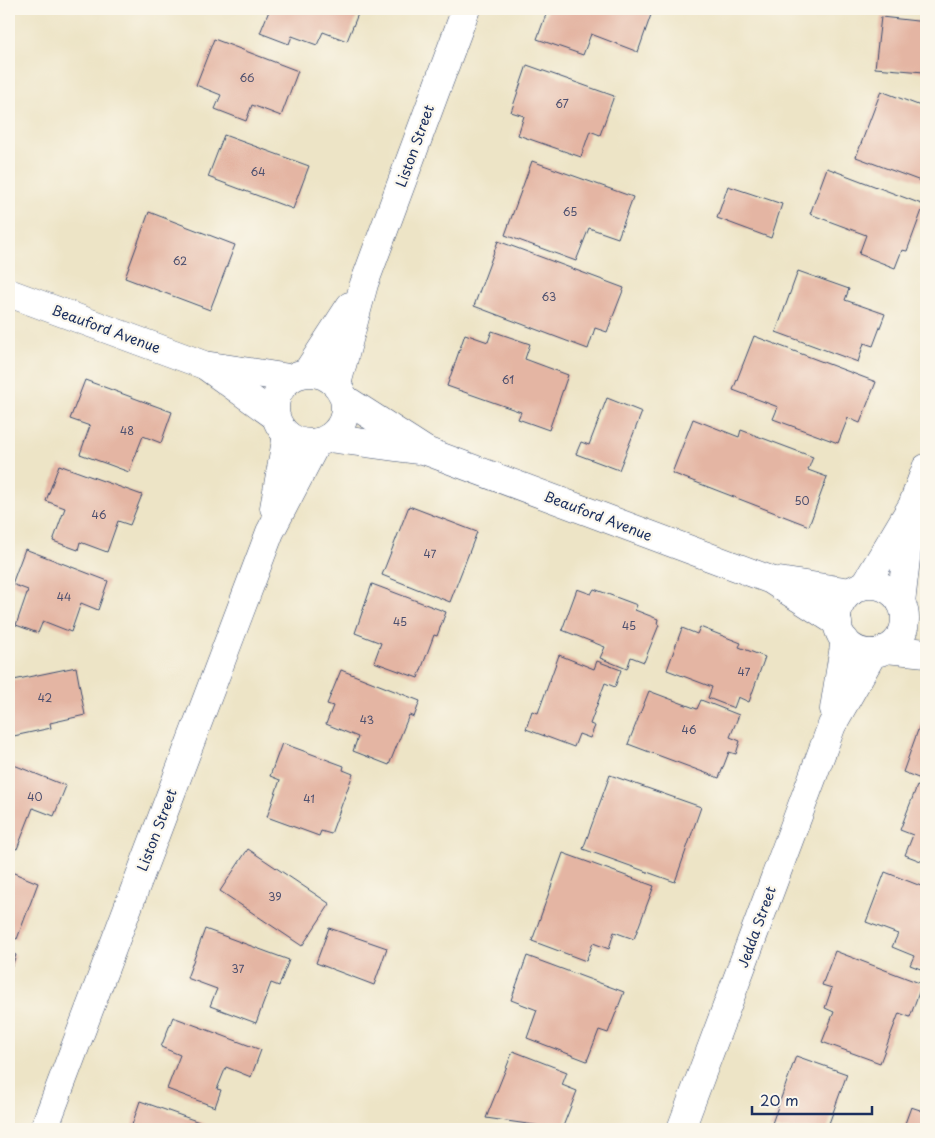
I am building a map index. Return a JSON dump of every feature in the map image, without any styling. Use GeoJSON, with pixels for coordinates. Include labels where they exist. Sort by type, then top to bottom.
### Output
{"type":"FeatureCollection","features":[{"type":"Feature","properties":{"kind":"street","name":"Liston Street"},"geometry":{"type":"LineString","coordinates":[[341,392],[364,284],[466,9]]}},
{"type":"Feature","properties":{"kind":"street","name":"Liston Street"},"geometry":{"type":"LineString","coordinates":[[298,375],[364,284]]}},
{"type":"Feature","properties":{"kind":"street","name":"Beauford Avenue"},"geometry":{"type":"LineString","coordinates":[[9,293],[204,365],[298,375]]}},
{"type":"Feature","properties":{"kind":"street","name":"Beauford Avenue"},"geometry":{"type":"LineString","coordinates":[[204,365],[281,426]]}},
{"type":"Feature","properties":{"kind":"street"},"geometry":{"type":"LineString","coordinates":[[298,375],[323,375],[341,392],[343,421],[323,440],[306,443],[281,426],[276,395],[298,375]]}},
{"type":"Feature","properties":{"kind":"street","name":"Beauford Avenue"},"geometry":{"type":"LineString","coordinates":[[341,392],[426,451],[770,580],[858,589]]}},
{"type":"Feature","properties":{"kind":"street","name":"Liston Street"},"geometry":{"type":"LineString","coordinates":[[270,532],[281,426]]}},
{"type":"Feature","properties":{"kind":"street","name":"Liston Street"},"geometry":{"type":"LineString","coordinates":[[44,1129],[270,532],[323,440]]}},
{"type":"Feature","properties":{"kind":"street","name":"Beauford Avenue"},"geometry":{"type":"LineString","coordinates":[[323,440],[426,451]]}},
{"type":"Feature","properties":{"kind":"street"},"geometry":{"type":"LineString","coordinates":[[926,468],[912,506],[858,589],[843,600],[841,631],[863,652],[926,652]]}},
{"type":"Feature","properties":{"kind":"street"},"geometry":{"type":"LineString","coordinates":[[880,651],[900,636],[911,617],[912,506]]}},
{"type":"Feature","properties":{"kind":"street","name":"Beauford Avenue"},"geometry":{"type":"LineString","coordinates":[[770,580],[841,631]]}},
{"type":"Feature","properties":{"kind":"street"},"geometry":{"type":"LineString","coordinates":[[858,589],[876,585],[886,588],[895,594],[911,617]]}},
{"type":"Feature","properties":{"kind":"street","name":"Jedda Street"},"geometry":{"type":"LineString","coordinates":[[832,725],[841,631]]}},
{"type":"Feature","properties":{"kind":"street","name":"Jedda Street"},"geometry":{"type":"LineString","coordinates":[[681,1129],[832,725],[880,651]]}},
{"type":"Feature","properties":{"kind":"building"},"geometry":{"type":"Polygon","coordinates":[[[265,9],[360,9],[347,41],[323,32],[317,45],[292,36],[289,44],[260,33],[269,11],[265,9]]]}},
{"type":"Feature","properties":{"kind":"building"},"geometry":{"type":"Polygon","coordinates":[[[548,9],[653,9],[638,52],[591,34],[583,55],[537,39],[548,9]]]}},
{"type":"Feature","properties":{"kind":"building"},"geometry":{"type":"Polygon","coordinates":[[[881,17],[926,22],[926,69],[924,69],[924,72],[875,68],[881,17]]]}},
{"type":"Feature","properties":{"kind":"building"},"geometry":{"type":"Polygon","coordinates":[[[214,39],[298,71],[281,116],[252,105],[246,121],[215,109],[221,95],[196,85],[214,39]]]}},
{"type":"Feature","properties":{"kind":"building"},"geometry":{"type":"Polygon","coordinates":[[[527,65],[614,96],[600,135],[590,131],[581,157],[518,135],[524,116],[511,112],[527,65]]]}},
{"type":"Feature","properties":{"kind":"building"},"geometry":{"type":"Polygon","coordinates":[[[881,91],[926,108],[926,183],[856,157],[881,91]]]}},
{"type":"Feature","properties":{"kind":"building"},"geometry":{"type":"Polygon","coordinates":[[[224,135],[309,166],[293,209],[208,177],[224,135]]]}},
{"type":"Feature","properties":{"kind":"building"},"geometry":{"type":"Polygon","coordinates":[[[532,161],[633,197],[618,238],[589,228],[576,261],[505,235],[532,161]]]}},
{"type":"Feature","properties":{"kind":"building"},"geometry":{"type":"Polygon","coordinates":[[[827,168],[924,205],[907,251],[902,250],[895,268],[859,254],[866,235],[810,214],[827,168]]]}},
{"type":"Feature","properties":{"kind":"building"},"geometry":{"type":"Polygon","coordinates":[[[728,186],[782,204],[771,238],[717,218],[728,186]]]}},
{"type":"Feature","properties":{"kind":"building"},"geometry":{"type":"Polygon","coordinates":[[[149,212],[235,245],[210,310],[125,278],[149,212]]]}},
{"type":"Feature","properties":{"kind":"building"},"geometry":{"type":"Polygon","coordinates":[[[498,241],[624,288],[607,332],[595,328],[588,349],[474,306],[498,241]]]}},
{"type":"Feature","properties":{"kind":"building"},"geometry":{"type":"Polygon","coordinates":[[[798,271],[849,289],[845,300],[885,314],[873,346],[864,343],[858,362],[776,332],[798,271]]]}},
{"type":"Feature","properties":{"kind":"building"},"geometry":{"type":"Polygon","coordinates":[[[492,331],[530,344],[525,359],[568,375],[549,430],[518,419],[521,412],[447,386],[465,334],[488,342],[492,331]]]}},
{"type":"Feature","properties":{"kind":"building"},"geometry":{"type":"Polygon","coordinates":[[[754,336],[876,382],[860,423],[848,418],[838,443],[773,419],[778,407],[733,390],[754,336]]]}},
{"type":"Feature","properties":{"kind":"building"},"geometry":{"type":"Polygon","coordinates":[[[85,380],[172,412],[161,443],[143,436],[129,472],[80,454],[90,426],[70,419],[85,380]]]}},
{"type":"Feature","properties":{"kind":"building"},"geometry":{"type":"Polygon","coordinates":[[[607,398],[642,412],[619,470],[576,454],[581,442],[589,445],[607,398]]]}},
{"type":"Feature","properties":{"kind":"building"},"geometry":{"type":"Polygon","coordinates":[[[693,419],[739,437],[741,430],[813,457],[808,470],[827,477],[809,526],[672,473],[693,419]]]}},
{"type":"Feature","properties":{"kind":"building"},"geometry":{"type":"Polygon","coordinates":[[[59,465],[142,495],[130,525],[118,521],[107,552],[80,542],[78,550],[53,541],[65,508],[46,501],[59,465]]]}},
{"type":"Feature","properties":{"kind":"building"},"geometry":{"type":"Polygon","coordinates":[[[409,506],[477,532],[450,602],[382,575],[409,506]]]}},
{"type":"Feature","properties":{"kind":"building"},"geometry":{"type":"Polygon","coordinates":[[[25,549],[108,581],[98,610],[81,603],[71,632],[43,621],[38,633],[16,625],[28,590],[12,584],[25,549]]]}},
{"type":"Feature","properties":{"kind":"building"},"geometry":{"type":"Polygon","coordinates":[[[372,584],[446,612],[437,636],[434,635],[418,678],[374,662],[381,643],[355,633],[372,584]]]}},
{"type":"Feature","properties":{"kind":"building"},"geometry":{"type":"Polygon","coordinates":[[[577,589],[591,594],[594,589],[637,605],[635,610],[658,619],[657,624],[659,625],[644,662],[631,657],[627,669],[600,658],[605,647],[562,630],[577,589]]]}},
{"type":"Feature","properties":{"kind":"building"},"geometry":{"type":"Polygon","coordinates":[[[700,627],[741,643],[739,647],[765,657],[749,702],[738,697],[734,708],[708,698],[712,687],[667,670],[682,628],[697,634],[700,627]]]}},
{"type":"Feature","properties":{"kind":"building"},"geometry":{"type":"Polygon","coordinates":[[[559,655],[594,669],[597,661],[621,670],[615,687],[605,683],[590,724],[595,726],[590,738],[579,734],[574,747],[526,729],[532,711],[538,713],[559,655]]]}},
{"type":"Feature","properties":{"kind":"building"},"geometry":{"type":"Polygon","coordinates":[[[76,667],[85,715],[50,723],[51,728],[9,737],[9,681],[76,667]]]}},
{"type":"Feature","properties":{"kind":"building"},"geometry":{"type":"Polygon","coordinates":[[[341,670],[420,701],[414,717],[409,715],[389,765],[353,751],[358,737],[326,724],[333,706],[327,704],[341,670]]]}},
{"type":"Feature","properties":{"kind":"building"},"geometry":{"type":"Polygon","coordinates":[[[649,691],[697,709],[701,700],[739,715],[730,737],[740,741],[736,754],[729,752],[719,778],[628,744],[649,691]]]}},
{"type":"Feature","properties":{"kind":"building"},"geometry":{"type":"Polygon","coordinates":[[[922,719],[926,721],[926,781],[903,772],[922,719]]]}},
{"type":"Feature","properties":{"kind":"building"},"geometry":{"type":"Polygon","coordinates":[[[282,743],[344,766],[343,770],[353,774],[331,834],[321,831],[319,836],[267,817],[280,780],[270,776],[282,743]]]}},
{"type":"Feature","properties":{"kind":"building"},"geometry":{"type":"Polygon","coordinates":[[[9,763],[66,786],[54,816],[33,808],[17,849],[9,846],[9,763]]]}},
{"type":"Feature","properties":{"kind":"building"},"geometry":{"type":"Polygon","coordinates":[[[610,775],[701,807],[675,882],[583,849],[610,775]]]}},
{"type":"Feature","properties":{"kind":"building"},"geometry":{"type":"Polygon","coordinates":[[[917,786],[926,789],[926,863],[905,855],[913,835],[900,830],[917,786]]]}},
{"type":"Feature","properties":{"kind":"building"},"geometry":{"type":"Polygon","coordinates":[[[248,849],[330,904],[302,946],[220,891],[248,849]]]}},
{"type":"Feature","properties":{"kind":"building"},"geometry":{"type":"Polygon","coordinates":[[[563,853],[654,886],[634,939],[614,932],[609,949],[593,943],[586,961],[532,941],[563,853]]]}},
{"type":"Feature","properties":{"kind":"building"},"geometry":{"type":"Polygon","coordinates":[[[9,871],[38,883],[17,939],[9,936],[9,871]]]}},
{"type":"Feature","properties":{"kind":"building"},"geometry":{"type":"Polygon","coordinates":[[[885,872],[926,888],[926,971],[910,965],[914,956],[892,947],[898,934],[866,922],[885,872]]]}},
{"type":"Feature","properties":{"kind":"building"},"geometry":{"type":"Polygon","coordinates":[[[329,928],[387,948],[374,985],[316,963],[329,928]]]}},
{"type":"Feature","properties":{"kind":"building"},"geometry":{"type":"Polygon","coordinates":[[[205,929],[289,960],[279,986],[271,983],[256,1023],[210,1006],[217,989],[187,978],[205,929]]]}},
{"type":"Feature","properties":{"kind":"building"},"geometry":{"type":"Polygon","coordinates":[[[835,951],[922,984],[910,1017],[899,1013],[880,1063],[822,1042],[834,1012],[825,1008],[832,988],[822,985],[835,951]]]}},
{"type":"Feature","properties":{"kind":"building"},"geometry":{"type":"Polygon","coordinates":[[[9,952],[16,955],[9,974],[9,952]]]}},
{"type":"Feature","properties":{"kind":"building"},"geometry":{"type":"Polygon","coordinates":[[[527,956],[624,992],[608,1033],[599,1030],[587,1061],[527,1038],[537,1010],[511,1000],[527,956]]]}},
{"type":"Feature","properties":{"kind":"building"},"geometry":{"type":"Polygon","coordinates":[[[173,1017],[261,1050],[251,1077],[226,1067],[217,1089],[221,1090],[215,1107],[167,1089],[180,1055],[161,1047],[173,1017]]]}},
{"type":"Feature","properties":{"kind":"building"},"geometry":{"type":"Polygon","coordinates":[[[513,1051],[567,1072],[562,1085],[577,1091],[562,1129],[486,1118],[513,1051]]]}},
{"type":"Feature","properties":{"kind":"building"},"geometry":{"type":"Polygon","coordinates":[[[796,1056],[847,1074],[827,1129],[770,1129],[796,1056]]]}},
{"type":"Feature","properties":{"kind":"building"},"geometry":{"type":"Polygon","coordinates":[[[140,1101],[219,1129],[131,1128],[140,1101]]]}},
{"type":"Feature","properties":{"kind":"building"},"geometry":{"type":"Polygon","coordinates":[[[911,1107],[926,1112],[926,1129],[903,1129],[911,1107]]]}}]}
